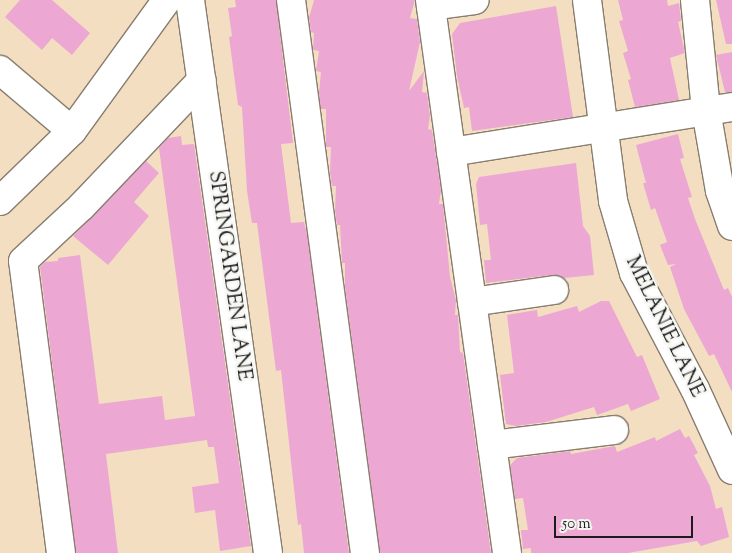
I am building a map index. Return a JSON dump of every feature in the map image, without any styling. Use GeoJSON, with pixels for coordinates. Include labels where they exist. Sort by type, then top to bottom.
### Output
{"type":"FeatureCollection","features":[{"type":"Feature","properties":{"kind":"street"},"geometry":{"type":"LineString","coordinates":[[0,201],[72,131],[167,0]]}},
{"type":"Feature","properties":{"kind":"street","name":"SPRINGARDEN LANE"},"geometry":{"type":"LineString","coordinates":[[190,0],[268,553]]}},
{"type":"Feature","properties":{"kind":"street"},"geometry":{"type":"LineString","coordinates":[[291,0],[364,553]]}},
{"type":"Feature","properties":{"kind":"street"},"geometry":{"type":"LineString","coordinates":[[475,0],[431,3],[506,553]]}},
{"type":"Feature","properties":{"kind":"street","name":"MELANIE LANE"},"geometry":{"type":"LineString","coordinates":[[587,0],[613,201],[634,273],[695,389],[732,470]]}},
{"type":"Feature","properties":{"kind":"street"},"geometry":{"type":"LineString","coordinates":[[695,0],[719,109],[720,191],[732,226]]}},
{"type":"Feature","properties":{"kind":"street"},"geometry":{"type":"LineString","coordinates":[[0,70],[72,131]]}},
{"type":"Feature","properties":{"kind":"street"},"geometry":{"type":"LineString","coordinates":[[61,553],[23,261],[81,207],[202,80]]}},
{"type":"Feature","properties":{"kind":"street"},"geometry":{"type":"LineString","coordinates":[[451,152],[604,129],[719,109]]}},
{"type":"Feature","properties":{"kind":"street"},"geometry":{"type":"LineString","coordinates":[[472,302],[554,290]]}},
{"type":"Feature","properties":{"kind":"street"},"geometry":{"type":"LineString","coordinates":[[492,445],[614,430]]}},
{"type":"Feature","properties":{"kind":"building"},"geometry":{"type":"Polygon","coordinates":[[[20,0],[52,0],[90,33],[72,55],[52,38],[42,50],[5,17],[20,0]]]}},
{"type":"Feature","properties":{"kind":"building"},"geometry":{"type":"Polygon","coordinates":[[[235,0],[276,0],[293,143],[281,144],[291,223],[304,222],[307,234],[349,553],[304,553],[301,524],[298,525],[281,370],[276,371],[257,223],[252,223],[247,191],[242,107],[238,105],[229,37],[232,36],[228,8],[236,7],[235,0]]]}},
{"type":"Feature","properties":{"kind":"building"},"geometry":{"type":"Polygon","coordinates":[[[314,0],[415,0],[410,18],[417,19],[420,42],[409,91],[424,71],[422,92],[427,93],[430,116],[428,129],[432,130],[441,190],[439,204],[443,204],[450,277],[456,300],[455,315],[458,315],[460,352],[463,353],[491,553],[380,553],[345,287],[345,263],[342,263],[340,225],[337,225],[335,210],[336,186],[332,186],[330,172],[331,147],[326,147],[326,109],[321,109],[319,93],[321,72],[316,71],[319,51],[313,50],[314,33],[311,32],[309,18],[314,0]]]}},
{"type":"Feature","properties":{"kind":"building"},"geometry":{"type":"Polygon","coordinates":[[[618,0],[667,0],[668,6],[679,3],[681,21],[678,22],[685,53],[670,58],[679,100],[635,107],[628,80],[631,79],[623,53],[628,51],[619,21],[623,20],[618,0]]]}},
{"type":"Feature","properties":{"kind":"building"},"geometry":{"type":"Polygon","coordinates":[[[716,0],[732,0],[732,44],[726,44],[716,0]]]}},
{"type":"Feature","properties":{"kind":"building"},"geometry":{"type":"Polygon","coordinates":[[[556,6],[573,117],[472,131],[469,107],[464,108],[457,76],[452,34],[460,23],[556,6]]]}},
{"type":"Feature","properties":{"kind":"building"},"geometry":{"type":"Polygon","coordinates":[[[732,52],[732,92],[725,92],[716,55],[732,52]]]}},
{"type":"Feature","properties":{"kind":"building"},"geometry":{"type":"Polygon","coordinates":[[[678,134],[684,158],[680,159],[692,197],[688,198],[724,290],[728,288],[732,297],[732,392],[714,354],[709,356],[684,309],[670,267],[676,264],[668,265],[660,245],[667,242],[655,208],[651,210],[643,183],[646,183],[636,145],[678,134]]]}},
{"type":"Feature","properties":{"kind":"building"},"geometry":{"type":"Polygon","coordinates":[[[181,136],[182,145],[194,144],[251,546],[220,551],[215,510],[195,513],[192,487],[219,483],[214,447],[208,447],[207,440],[106,454],[118,553],[76,553],[40,267],[45,262],[58,261],[58,258],[80,255],[99,404],[162,396],[165,420],[195,416],[159,148],[168,138],[181,136]]]}},
{"type":"Feature","properties":{"kind":"building"},"geometry":{"type":"Polygon","coordinates":[[[146,161],[159,173],[134,202],[149,216],[108,265],[73,236],[146,161]]]}},
{"type":"Feature","properties":{"kind":"building"},"geometry":{"type":"Polygon","coordinates":[[[576,163],[583,226],[590,236],[594,275],[564,278],[552,275],[486,283],[484,260],[491,260],[487,224],[480,225],[476,184],[479,177],[576,163]]]}},
{"type":"Feature","properties":{"kind":"building"},"geometry":{"type":"Polygon","coordinates":[[[601,301],[609,301],[637,357],[642,355],[660,399],[631,411],[628,404],[597,415],[594,407],[546,422],[516,426],[506,424],[500,375],[514,373],[507,315],[537,310],[538,317],[577,306],[579,312],[601,301]]]}},
{"type":"Feature","properties":{"kind":"building"},"geometry":{"type":"Polygon","coordinates":[[[680,429],[685,438],[689,436],[698,453],[694,455],[710,486],[716,509],[722,507],[729,537],[701,546],[697,541],[628,553],[531,553],[531,548],[523,549],[521,530],[528,530],[523,498],[515,499],[510,465],[517,458],[570,451],[571,454],[615,446],[617,452],[655,437],[656,441],[680,429]]]}}]}
